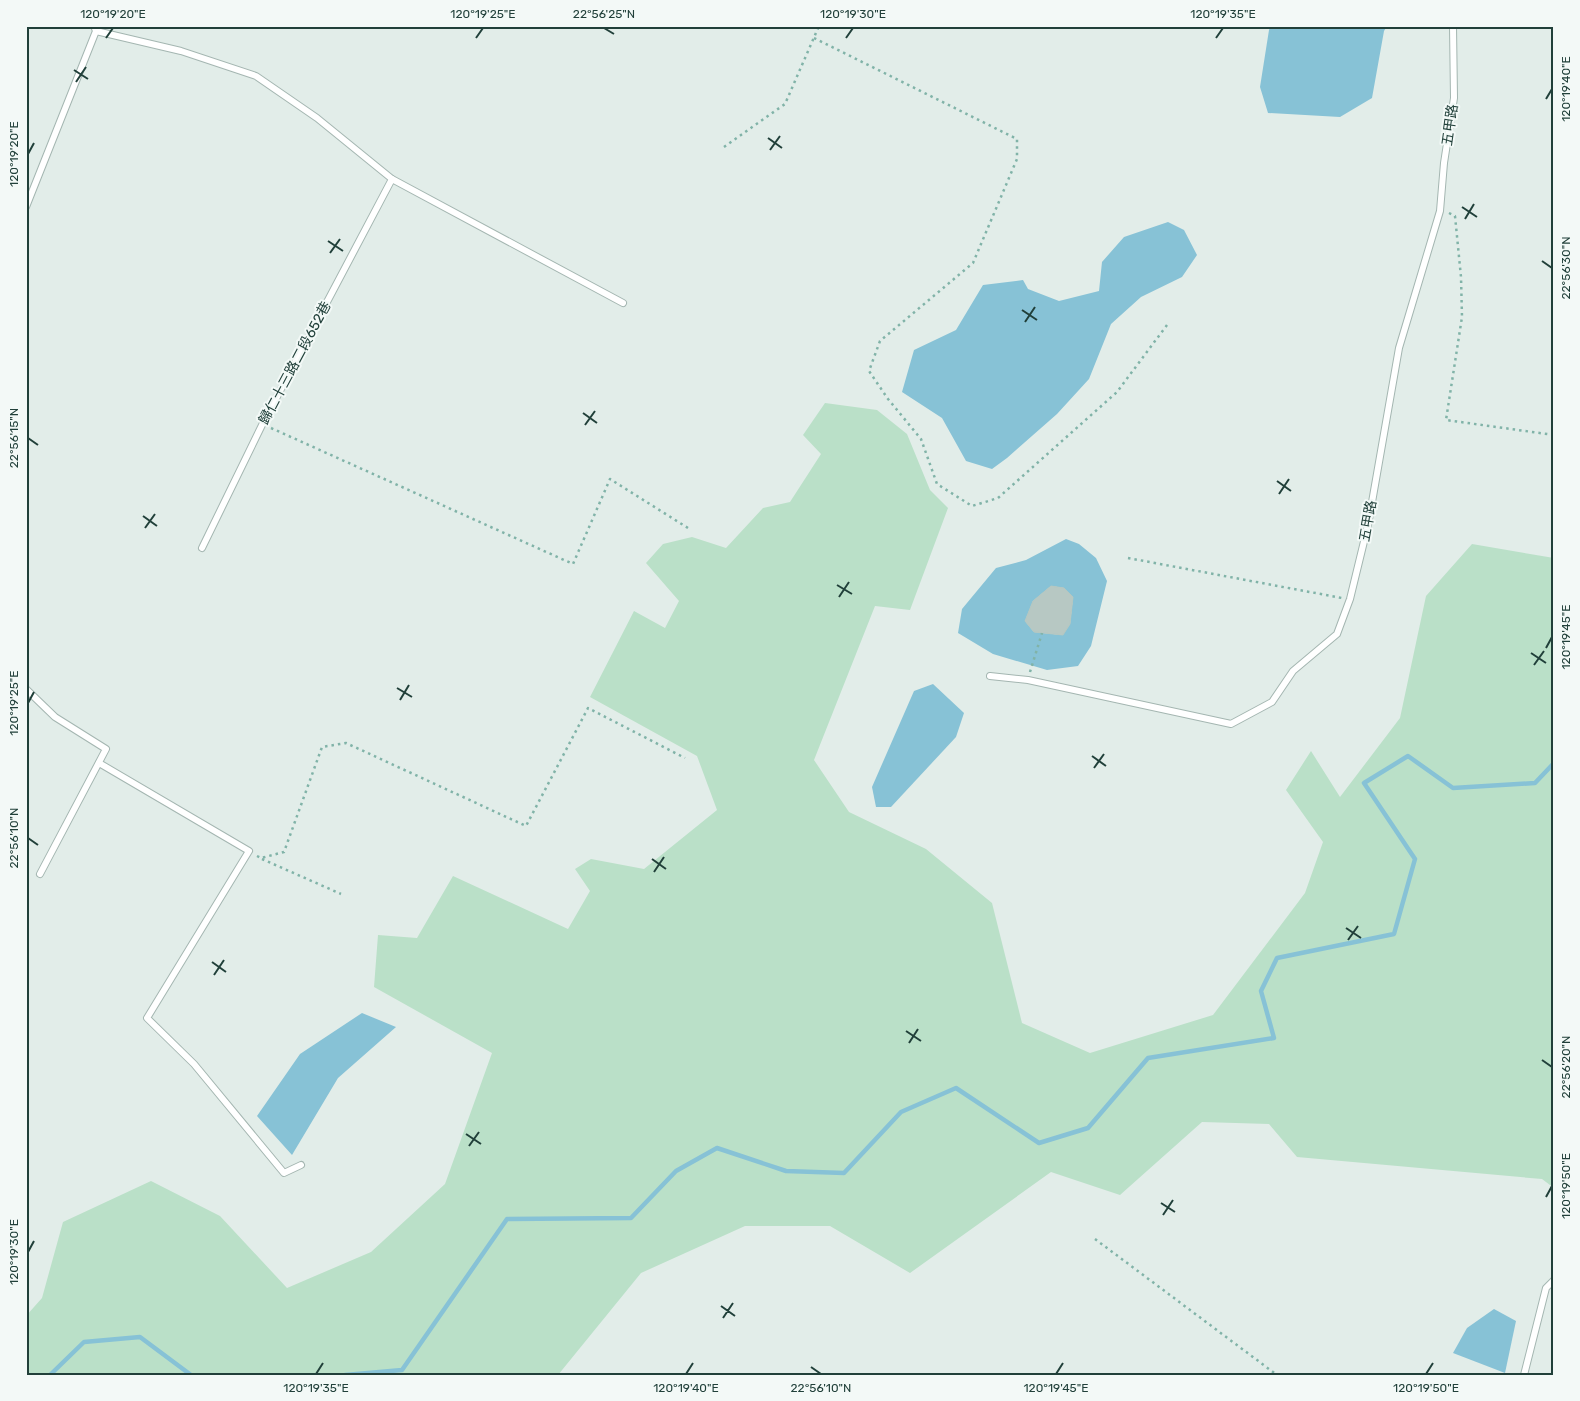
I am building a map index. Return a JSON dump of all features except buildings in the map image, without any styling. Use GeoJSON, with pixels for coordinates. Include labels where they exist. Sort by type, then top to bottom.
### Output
{"type":"FeatureCollection","features":[{"type":"Feature","properties":{"kind":"lane","name":"五甲路"},"geometry":{"type":"LineString","coordinates":[[990,676],[1028,680],[1231,724],[1272,702],[1293,671],[1337,634],[1350,599],[1368,525],[1398,348],[1440,211],[1444,163],[1454,98],[1453,26]]}},
{"type":"Feature","properties":{"kind":"lane"},"geometry":{"type":"LineString","coordinates":[[26,207],[95,29],[181,51],[256,76],[317,118],[392,179],[623,303]]}},
{"type":"Feature","properties":{"kind":"lane","name":"歸仁十三路二段652巷"},"geometry":{"type":"LineString","coordinates":[[202,548],[262,425],[392,179]]}},
{"type":"Feature","properties":{"kind":"lane"},"geometry":{"type":"LineString","coordinates":[[26,690],[55,717],[106,749],[40,874]]}},
{"type":"Feature","properties":{"kind":"lane"},"geometry":{"type":"LineString","coordinates":[[99,763],[249,851],[147,1018],[194,1064],[284,1173],[301,1165]]}},
{"type":"Feature","properties":{"kind":"lane"},"geometry":{"type":"LineString","coordinates":[[1524,1375],[1546,1288],[1554,1280]]}},
{"type":"Feature","properties":{"kind":"path"},"geometry":{"type":"LineString","coordinates":[[724,147],[785,104],[819,26]]}},
{"type":"Feature","properties":{"kind":"path"},"geometry":{"type":"LineString","coordinates":[[814,38],[1017,139],[1017,159],[973,263],[880,340],[869,371],[888,399],[921,439],[937,484],[972,506],[998,498],[1117,392],[1167,325]]}},
{"type":"Feature","properties":{"kind":"path"},"geometry":{"type":"LineString","coordinates":[[1440,211],[1455,216],[1461,277],[1462,317],[1446,420],[1554,435]]}},
{"type":"Feature","properties":{"kind":"path"},"geometry":{"type":"LineString","coordinates":[[262,425],[572,564],[610,479],[688,528]]}},
{"type":"Feature","properties":{"kind":"path"},"geometry":{"type":"LineString","coordinates":[[1128,558],[1350,599]]}},
{"type":"Feature","properties":{"kind":"path"},"geometry":{"type":"LineString","coordinates":[[1030,675],[1042,633]]}},
{"type":"Feature","properties":{"kind":"path"},"geometry":{"type":"LineString","coordinates":[[261,858],[284,852],[322,747],[346,743],[526,826],[588,708],[685,758]]}},
{"type":"Feature","properties":{"kind":"path"},"geometry":{"type":"LineString","coordinates":[[249,851],[341,894]]}},
{"type":"Feature","properties":{"kind":"path"},"geometry":{"type":"LineString","coordinates":[[1094,1239],[1277,1375]]}},
{"type":"Feature","properties":{"kind":"green space"},"geometry":{"type":"Polygon","coordinates":[[[825,403],[877,410],[907,434],[930,490],[948,508],[910,610],[875,606],[814,760],[849,812],[926,849],[992,903],[1022,1023],[1090,1053],[1213,1015],[1305,893],[1323,842],[1286,790],[1311,751],[1340,797],[1400,718],[1426,596],[1472,544],[1554,558],[1554,1188],[1542,1179],[1297,1157],[1269,1124],[1202,1122],[1120,1195],[1051,1172],[910,1273],[830,1226],[745,1226],[641,1273],[558,1375],[26,1375],[26,1316],[42,1298],[63,1222],[151,1181],[220,1216],[287,1288],[371,1252],[445,1184],[492,1053],[374,987],[378,935],[417,938],[453,876],[568,929],[590,891],[575,869],[591,859],[644,869],[717,810],[697,756],[590,697],[634,611],[665,628],[679,601],[646,563],[663,544],[692,537],[726,548],[763,508],[790,502],[821,454],[803,435],[825,403]]]}},
{"type":"Feature","properties":{"kind":"water"},"geometry":{"type":"Polygon","coordinates":[[[1271,26],[1387,26],[1384,31],[1372,98],[1340,117],[1268,113],[1260,87],[1271,26]]]}},
{"type":"Feature","properties":{"kind":"water"},"geometry":{"type":"Polygon","coordinates":[[[1168,222],[1184,230],[1197,255],[1182,277],[1141,297],[1111,324],[1089,379],[1057,414],[992,469],[966,461],[942,418],[902,392],[914,350],[956,330],[983,285],[1023,280],[1028,289],[1059,301],[1099,291],[1102,262],[1124,237],[1168,222]]]}},
{"type":"Feature","properties":{"kind":"water"},"geometry":{"type":"Polygon","coordinates":[[[1066,539],[1079,544],[1096,558],[1107,581],[1091,646],[1078,666],[1047,670],[993,654],[958,633],[962,609],[996,568],[1026,560],[1066,539]],[[1051,586],[1033,601],[1025,621],[1034,632],[1062,635],[1070,624],[1073,597],[1064,588],[1051,586]]]}},
{"type":"Feature","properties":{"kind":"water"},"geometry":{"type":"Polygon","coordinates":[[[933,684],[964,713],[956,737],[891,807],[876,807],[872,787],[914,691],[933,684]]]}},
{"type":"Feature","properties":{"kind":"water"},"geometry":{"type":"Polygon","coordinates":[[[362,1013],[396,1027],[338,1078],[292,1155],[257,1116],[300,1054],[362,1013]]]}},
{"type":"Feature","properties":{"kind":"water"},"geometry":{"type":"Polygon","coordinates":[[[1494,1309],[1516,1321],[1505,1373],[1453,1353],[1467,1328],[1494,1309]]]}},
{"type":"Feature","properties":{"kind":"waterway"},"geometry":{"type":"LineString","coordinates":[[345,1375],[402,1370],[507,1219],[631,1218],[676,1171],[717,1148],[786,1171],[844,1173],[901,1112],[956,1088],[1039,1143],[1088,1128],[1148,1058],[1274,1038],[1261,991],[1277,958],[1394,934],[1415,859],[1364,783],[1408,756],[1453,788],[1535,783],[1554,763]]}},
{"type":"Feature","properties":{"kind":"waterway"},"geometry":{"type":"LineString","coordinates":[[50,1375],[84,1342],[140,1337],[191,1375]]}}]}
